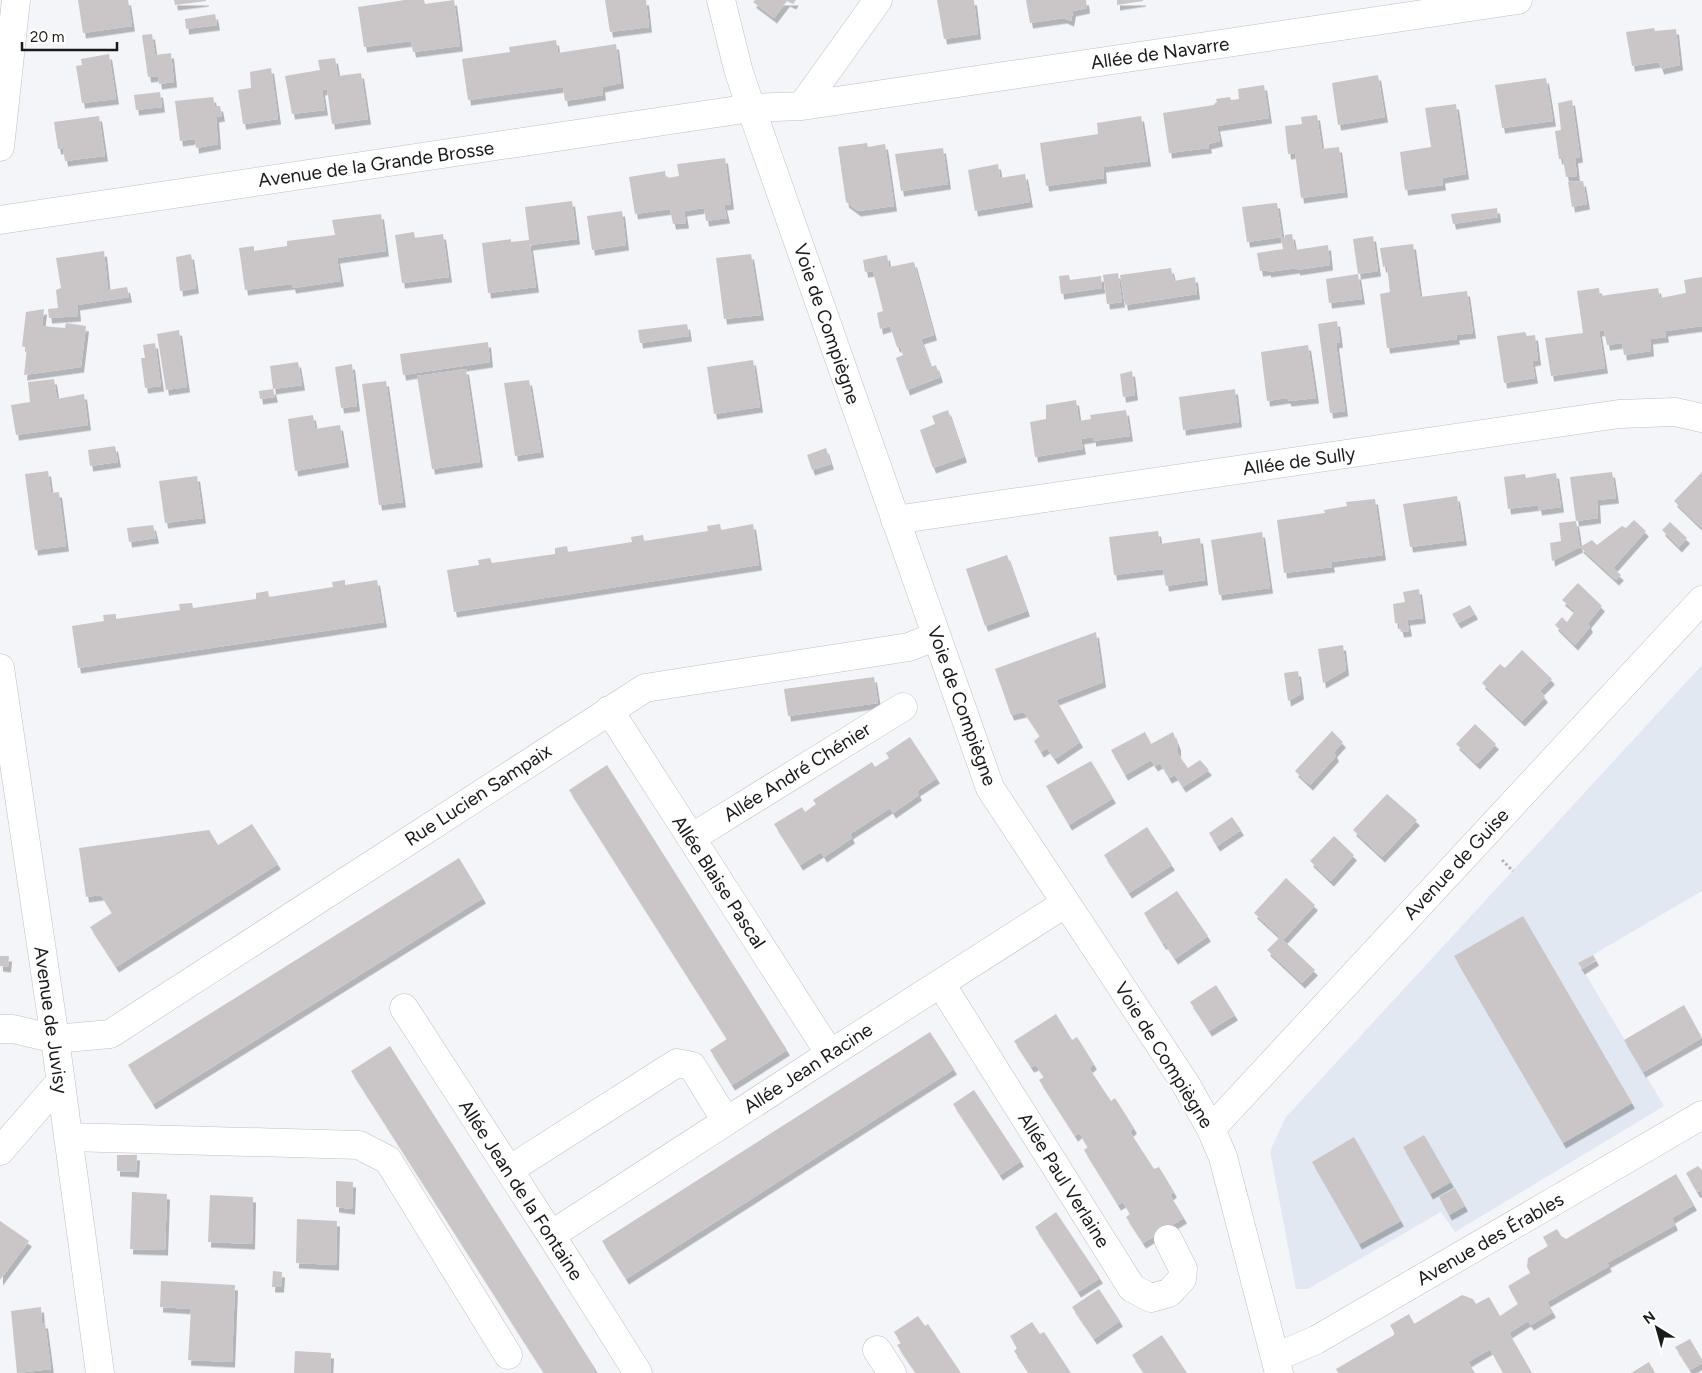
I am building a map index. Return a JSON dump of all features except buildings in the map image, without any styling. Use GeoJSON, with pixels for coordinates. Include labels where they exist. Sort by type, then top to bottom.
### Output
{"type":"FeatureCollection","features":[{"type":"Feature","properties":{"kind":"street"},"geometry":{"type":"LineString","coordinates":[[0,147],[16,0]]}},
{"type":"Feature","properties":{"kind":"street","name":"Voie de Compiègne"},"geometry":{"type":"LineString","coordinates":[[721,0],[738,69],[751,108],[990,788],[1185,1083],[1211,1129],[1224,1158],[1277,1365]]}},
{"type":"Feature","properties":{"kind":"street"},"geometry":{"type":"LineString","coordinates":[[802,106],[878,0]]}},
{"type":"Feature","properties":{"kind":"street","name":"Allée de Navarre"},"geometry":{"type":"LineString","coordinates":[[751,108],[802,106],[1518,0]]}},
{"type":"Feature","properties":{"kind":"street","name":"Avenue de la Grande Brosse"},"geometry":{"type":"LineString","coordinates":[[0,220],[751,108]]}},
{"type":"Feature","properties":{"kind":"street","name":"Allée de Sully"},"geometry":{"type":"LineString","coordinates":[[896,520],[1619,414],[1675,412],[1702,418]]}},
{"type":"Feature","properties":{"kind":"street","name":"Avenue de Guise"},"geometry":{"type":"LineString","coordinates":[[1211,1129],[1702,600]]}},
{"type":"Feature","properties":{"kind":"street","name":"Rue Lucien Sampaix"},"geometry":{"type":"LineString","coordinates":[[0,1029],[14,1029],[54,1039],[110,1034],[645,688],[909,647],[936,636]]}},
{"type":"Feature","properties":{"kind":"street","name":"Avenue de Juvisy"},"geometry":{"type":"LineString","coordinates":[[0,674],[54,1039],[100,1373]]}},
{"type":"Feature","properties":{"kind":"street","name":"Allée André Chénier"},"geometry":{"type":"LineString","coordinates":[[692,838],[903,706]]}},
{"type":"Feature","properties":{"kind":"street","name":"Allée Blaise Pascal"},"geometry":{"type":"LineString","coordinates":[[609,710],[830,1054]]}},
{"type":"Feature","properties":{"kind":"street","name":"Allée Jean Racine"},"geometry":{"type":"LineString","coordinates":[[551,1235],[1066,903]]}},
{"type":"Feature","properties":{"kind":"street","name":"Allée Paul Verlaine"},"geometry":{"type":"LineString","coordinates":[[941,984],[1132,1288],[1151,1298],[1169,1294],[1182,1279],[1183,1269],[1168,1239]]}},
{"type":"Feature","properties":{"kind":"street","name":"Allée Jean de la Fontaine"},"geometry":{"type":"LineString","coordinates":[[404,1008],[638,1373]]}},
{"type":"Feature","properties":{"kind":"street"},"geometry":{"type":"LineString","coordinates":[[509,1170],[677,1063],[692,1066],[726,1121]]}},
{"type":"Feature","properties":{"kind":"street"},"geometry":{"type":"LineString","coordinates":[[0,1151],[60,1082]]}},
{"type":"Feature","properties":{"kind":"street","name":"Avenue des Érables"},"geometry":{"type":"LineString","coordinates":[[1277,1365],[1316,1340],[1702,1116]]}},
{"type":"Feature","properties":{"kind":"street"},"geometry":{"type":"LineString","coordinates":[[68,1137],[359,1146],[381,1156],[388,1160],[508,1355]]}},
{"type":"Feature","properties":{"kind":"street"},"geometry":{"type":"LineString","coordinates":[[877,1350],[892,1373]]}},
{"type":"Feature","properties":{"kind":"shaded area"},"geometry":{"type":"Polygon","coordinates":[[[1702,665],[1702,891],[1579,963],[1664,1106],[1455,1232],[1441,1212],[1308,1289],[1296,1289],[1270,1151],[1286,1117],[1702,665]]]}}]}
